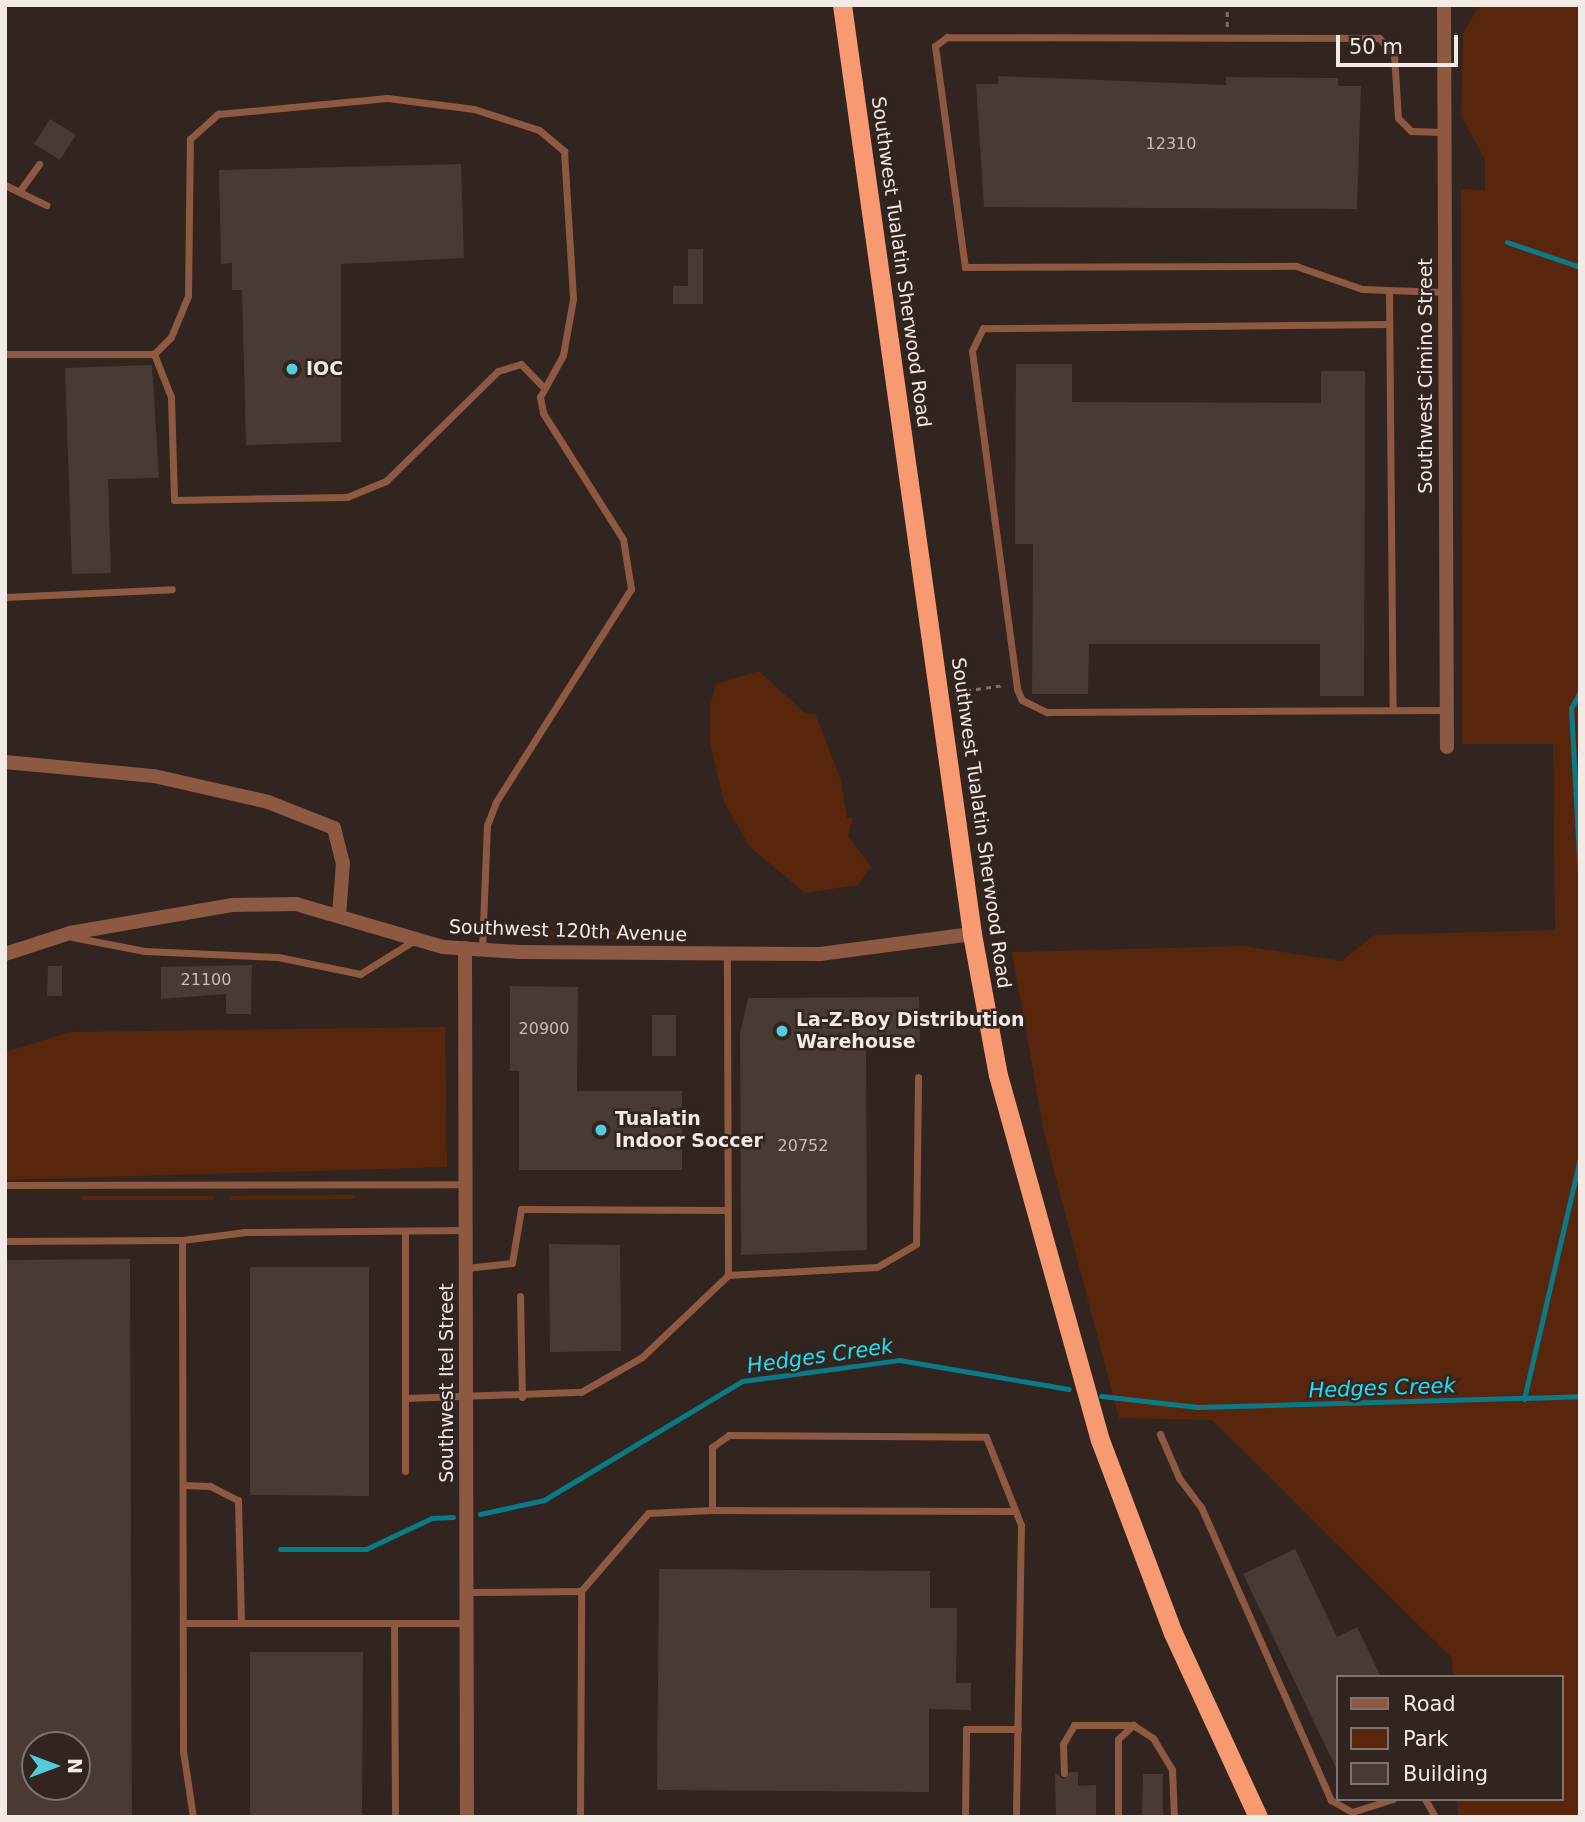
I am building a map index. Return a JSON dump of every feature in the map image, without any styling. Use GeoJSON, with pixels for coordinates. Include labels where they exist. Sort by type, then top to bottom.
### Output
{"type":"FeatureCollection","features":[{"type":"Feature","properties":{"kind":"highway","name":"Southwest Tualatin Sherwood Road"},"geometry":{"type":"LineString","coordinates":[[842,5],[972,934],[1031,1207],[1100,1440],[1173,1633],[1258,1817]]}},
{"type":"Feature","properties":{"kind":"street","name":"Southwest Cimino Street"},"geometry":{"type":"LineString","coordinates":[[1444,5],[1447,747]]}},
{"type":"Feature","properties":{"kind":"street"},"geometry":{"type":"LineString","coordinates":[[5,762],[154,776],[268,802],[334,828],[343,863],[339,916]]}},
{"type":"Feature","properties":{"kind":"street","name":"Southwest 120th Avenue"},"geometry":{"type":"LineString","coordinates":[[5,954],[64,934],[232,905],[296,904],[415,940],[482,950],[727,955],[881,949],[972,934]]}},
{"type":"Feature","properties":{"kind":"street","name":"Southwest Itel Street"},"geometry":{"type":"LineString","coordinates":[[465,948],[467,1817]]}},
{"type":"Feature","properties":{"kind":"lane"},"geometry":{"type":"LineString","coordinates":[[1443,132],[1411,131],[1398,118],[1395,55],[1379,38],[940,40],[936,67],[965,267],[1296,266],[1389,293],[1444,292]]}},
{"type":"Feature","properties":{"kind":"lane"},"geometry":{"type":"LineString","coordinates":[[5,354],[154,354],[171,337],[188,296],[188,148],[195,130],[218,114],[387,98],[474,109],[539,130],[564,150],[573,299],[563,355],[542,386],[543,413],[626,547],[631,589],[496,802],[487,825],[482,950]]}},
{"type":"Feature","properties":{"kind":"lane"},"geometry":{"type":"LineString","coordinates":[[21,189],[39,164]]}},
{"type":"Feature","properties":{"kind":"lane"},"geometry":{"type":"LineString","coordinates":[[5,185],[21,189],[46,205]]}},
{"type":"Feature","properties":{"kind":"lane"},"geometry":{"type":"LineString","coordinates":[[1389,293],[1393,710]]}},
{"type":"Feature","properties":{"kind":"lane"},"geometry":{"type":"LineString","coordinates":[[1389,324],[983,328],[972,351],[1017,685],[1022,700],[1047,712],[1447,710]]}},
{"type":"Feature","properties":{"kind":"lane"},"geometry":{"type":"LineString","coordinates":[[154,354],[171,397],[174,500],[347,497],[386,481],[498,371],[521,364],[542,386]]}},
{"type":"Feature","properties":{"kind":"lane"},"geometry":{"type":"LineString","coordinates":[[5,597],[172,589]]}},
{"type":"Feature","properties":{"kind":"lane"},"geometry":{"type":"LineString","coordinates":[[64,934],[106,947],[278,957],[360,974],[415,940]]}},
{"type":"Feature","properties":{"kind":"lane"},"geometry":{"type":"LineString","coordinates":[[727,955],[729,1275]]}},
{"type":"Feature","properties":{"kind":"lane"},"geometry":{"type":"LineString","coordinates":[[405,1398],[522,1397],[581,1392],[610,1380],[729,1275],[877,1267],[916,1244],[918,1077]]}},
{"type":"Feature","properties":{"kind":"lane"},"geometry":{"type":"LineString","coordinates":[[5,1185],[466,1184]]}},
{"type":"Feature","properties":{"kind":"lane"},"geometry":{"type":"LineString","coordinates":[[466,1268],[512,1263],[521,1209],[727,1210]]}},
{"type":"Feature","properties":{"kind":"lane"},"geometry":{"type":"LineString","coordinates":[[5,1241],[182,1240],[245,1232],[466,1230]]}},
{"type":"Feature","properties":{"kind":"lane"},"geometry":{"type":"LineString","coordinates":[[405,1231],[405,1471]]}},
{"type":"Feature","properties":{"kind":"lane"},"geometry":{"type":"LineString","coordinates":[[182,1240],[183,1751],[193,1817]]}},
{"type":"Feature","properties":{"kind":"lane"},"geometry":{"type":"LineString","coordinates":[[520,1296],[522,1397]]}},
{"type":"Feature","properties":{"kind":"lane"},"geometry":{"type":"LineString","coordinates":[[1160,1434],[1179,1478],[1201,1507],[1331,1800],[1352,1812],[1388,1801]]}},
{"type":"Feature","properties":{"kind":"lane"},"geometry":{"type":"LineString","coordinates":[[712,1510],[712,1447],[729,1435],[986,1437],[1021,1525],[1016,1817]]}},
{"type":"Feature","properties":{"kind":"lane"},"geometry":{"type":"LineString","coordinates":[[183,1485],[210,1486],[238,1500],[241,1623]]}},
{"type":"Feature","properties":{"kind":"lane"},"geometry":{"type":"LineString","coordinates":[[580,1817],[581,1591],[648,1513],[712,1510],[1015,1511]]}},
{"type":"Feature","properties":{"kind":"lane"},"geometry":{"type":"LineString","coordinates":[[467,1592],[581,1591]]}},
{"type":"Feature","properties":{"kind":"lane"},"geometry":{"type":"LineString","coordinates":[[183,1623],[467,1623]]}},
{"type":"Feature","properties":{"kind":"lane"},"geometry":{"type":"LineString","coordinates":[[394,1623],[395,1817]]}},
{"type":"Feature","properties":{"kind":"lane"},"geometry":{"type":"LineString","coordinates":[[1064,1773],[1063,1744],[1073,1725],[1133,1725],[1153,1738],[1172,1770],[1174,1817]]}},
{"type":"Feature","properties":{"kind":"lane"},"geometry":{"type":"LineString","coordinates":[[1118,1817],[1118,1739],[1133,1725]]}},
{"type":"Feature","properties":{"kind":"lane"},"geometry":{"type":"LineString","coordinates":[[965,1817],[966,1729],[1018,1728]]}},
{"type":"Feature","properties":{"kind":"lane"},"geometry":{"type":"LineString","coordinates":[[1426,1801],[1435,1817]]}},
{"type":"Feature","properties":{"kind":"path"},"geometry":{"type":"LineString","coordinates":[[1227,5],[1227,38]]}},
{"type":"Feature","properties":{"kind":"path"},"geometry":{"type":"LineString","coordinates":[[939,695],[1017,685]]}},
{"type":"Feature","properties":{"kind":"green space"},"geometry":{"type":"Polygon","coordinates":[[[1479,6],[1580,6],[1580,1817],[1458,1817],[1457,1801],[1564,1801],[1564,1675],[1453,1675],[1452,1658],[1212,1420],[1119,1418],[1044,1133],[1012,952],[1243,946],[1342,961],[1374,935],[1555,930],[1553,744],[1462,744],[1461,189],[1485,190],[1485,160],[1461,115],[1463,33],[1479,6]]]}},
{"type":"Feature","properties":{"kind":"green space"},"geometry":{"type":"Polygon","coordinates":[[[759,671],[806,714],[815,713],[841,780],[847,818],[853,818],[848,836],[871,867],[858,885],[805,893],[750,847],[724,802],[710,743],[710,706],[716,684],[759,671]]]}},
{"type":"Feature","properties":{"kind":"green space"},"geometry":{"type":"Polygon","coordinates":[[[571,931],[687,933],[687,935],[518,935],[571,931]]]}},
{"type":"Feature","properties":{"kind":"green space"},"geometry":{"type":"Polygon","coordinates":[[[445,1027],[447,1167],[5,1180],[5,1052],[70,1032],[445,1027]]]}},
{"type":"Feature","properties":{"kind":"green space"},"geometry":{"type":"Polygon","coordinates":[[[355,1195],[355,1199],[230,1200],[230,1196],[355,1195]]]}},
{"type":"Feature","properties":{"kind":"green space"},"geometry":{"type":"Polygon","coordinates":[[[82,1196],[213,1196],[213,1200],[82,1200],[82,1196]]]}},
{"type":"Feature","properties":{"kind":"building"},"geometry":{"type":"Polygon","coordinates":[[[998,76],[1226,85],[1226,77],[1338,78],[1338,86],[1361,86],[1357,209],[984,207],[976,84],[998,84],[998,76]]]}},
{"type":"Feature","properties":{"kind":"building"},"geometry":{"type":"Polygon","coordinates":[[[50,119],[76,135],[60,160],[34,144],[50,119]]]}},
{"type":"Feature","properties":{"kind":"building","name":"IOC"},"geometry":{"type":"Polygon","coordinates":[[[461,164],[464,258],[341,264],[341,442],[246,445],[242,290],[232,290],[232,263],[221,264],[219,170],[461,164]]]}},
{"type":"Feature","properties":{"kind":"building"},"geometry":{"type":"Polygon","coordinates":[[[688,249],[703,249],[703,304],[673,304],[673,286],[688,286],[688,249]]]}},
{"type":"Feature","properties":{"kind":"building"},"geometry":{"type":"Polygon","coordinates":[[[1016,364],[1072,364],[1072,402],[1321,403],[1321,371],[1365,371],[1364,696],[1320,696],[1320,644],[1089,644],[1088,694],[1032,694],[1033,544],[1015,544],[1016,364]]]}},
{"type":"Feature","properties":{"kind":"building"},"geometry":{"type":"Polygon","coordinates":[[[152,365],[159,478],[108,479],[111,573],[72,574],[65,368],[152,365]]]}},
{"type":"Feature","properties":{"kind":"building"},"geometry":{"type":"Polygon","coordinates":[[[252,965],[251,1014],[226,1014],[226,994],[161,999],[161,967],[252,965]]]}},
{"type":"Feature","properties":{"kind":"building"},"geometry":{"type":"Polygon","coordinates":[[[48,966],[62,966],[62,996],[47,996],[48,966]]]}},
{"type":"Feature","properties":{"kind":"building","name":"Tualatin Indoor Soccer"},"geometry":{"type":"Polygon","coordinates":[[[510,986],[578,987],[577,1091],[682,1091],[682,1170],[519,1170],[519,1071],[510,1071],[510,986]]]}},
{"type":"Feature","properties":{"kind":"building"},"geometry":{"type":"Polygon","coordinates":[[[919,997],[920,1042],[866,1042],[867,1250],[741,1255],[740,1034],[748,998],[919,997]]]}},
{"type":"Feature","properties":{"kind":"building"},"geometry":{"type":"Polygon","coordinates":[[[652,1015],[676,1015],[676,1056],[652,1056],[652,1015]]]}},
{"type":"Feature","properties":{"kind":"building"},"geometry":{"type":"Polygon","coordinates":[[[549,1244],[620,1245],[621,1351],[550,1352],[549,1244]]]}},
{"type":"Feature","properties":{"kind":"building"},"geometry":{"type":"Polygon","coordinates":[[[130,1259],[132,1817],[5,1817],[5,1260],[130,1259]]]}},
{"type":"Feature","properties":{"kind":"building"},"geometry":{"type":"Polygon","coordinates":[[[250,1267],[369,1267],[369,1496],[250,1495],[250,1267]]]}},
{"type":"Feature","properties":{"kind":"building"},"geometry":{"type":"Polygon","coordinates":[[[1295,1549],[1337,1637],[1357,1627],[1380,1675],[1336,1675],[1336,1768],[1243,1574],[1295,1549]]]}},
{"type":"Feature","properties":{"kind":"building"},"geometry":{"type":"Polygon","coordinates":[[[659,1569],[930,1571],[930,1608],[957,1608],[956,1683],[971,1683],[971,1710],[929,1709],[929,1792],[657,1790],[659,1569]]]}},
{"type":"Feature","properties":{"kind":"building"},"geometry":{"type":"Polygon","coordinates":[[[250,1652],[363,1652],[362,1817],[250,1817],[250,1652]]]}},
{"type":"Feature","properties":{"kind":"building"},"geometry":{"type":"Polygon","coordinates":[[[1070,1772],[1078,1772],[1078,1786],[1096,1785],[1096,1817],[1056,1817],[1055,1773],[1064,1779],[1070,1772]]]}},
{"type":"Feature","properties":{"kind":"building"},"geometry":{"type":"Polygon","coordinates":[[[1143,1774],[1163,1774],[1163,1817],[1142,1817],[1143,1774]]]}},
{"type":"Feature","properties":{"kind":"waterway"},"geometry":{"type":"LineString","coordinates":[[1507,242],[1580,267]]}},
{"type":"Feature","properties":{"kind":"waterway"},"geometry":{"type":"LineString","coordinates":[[1580,692],[1571,708],[1580,876]]}},
{"type":"Feature","properties":{"kind":"waterway"},"geometry":{"type":"LineString","coordinates":[[1524,1399],[1580,1159]]}},
{"type":"Feature","properties":{"kind":"waterway","name":"Hedges Creek"},"geometry":{"type":"LineString","coordinates":[[480,1514],[544,1500],[742,1381],[899,1360],[1069,1389]]}},
{"type":"Feature","properties":{"kind":"waterway","name":"Hedges Creek"},"geometry":{"type":"LineString","coordinates":[[1101,1396],[1197,1407],[1580,1396]]}},
{"type":"Feature","properties":{"kind":"waterway","name":"Hedges Creek"},"geometry":{"type":"LineString","coordinates":[[280,1549],[366,1549],[432,1518],[453,1517]]}},
{"type":"Feature","properties":{"kind":"place","name":"IOC"},"geometry":{"type":"Point","coordinates":[292,369]}},
{"type":"Feature","properties":{"kind":"place","name":"La-Z-Boy Distribution Warehouse"},"geometry":{"type":"Point","coordinates":[782,1031]}},
{"type":"Feature","properties":{"kind":"place","name":"Tualatin Indoor Soccer"},"geometry":{"type":"Point","coordinates":[601,1130]}}]}
